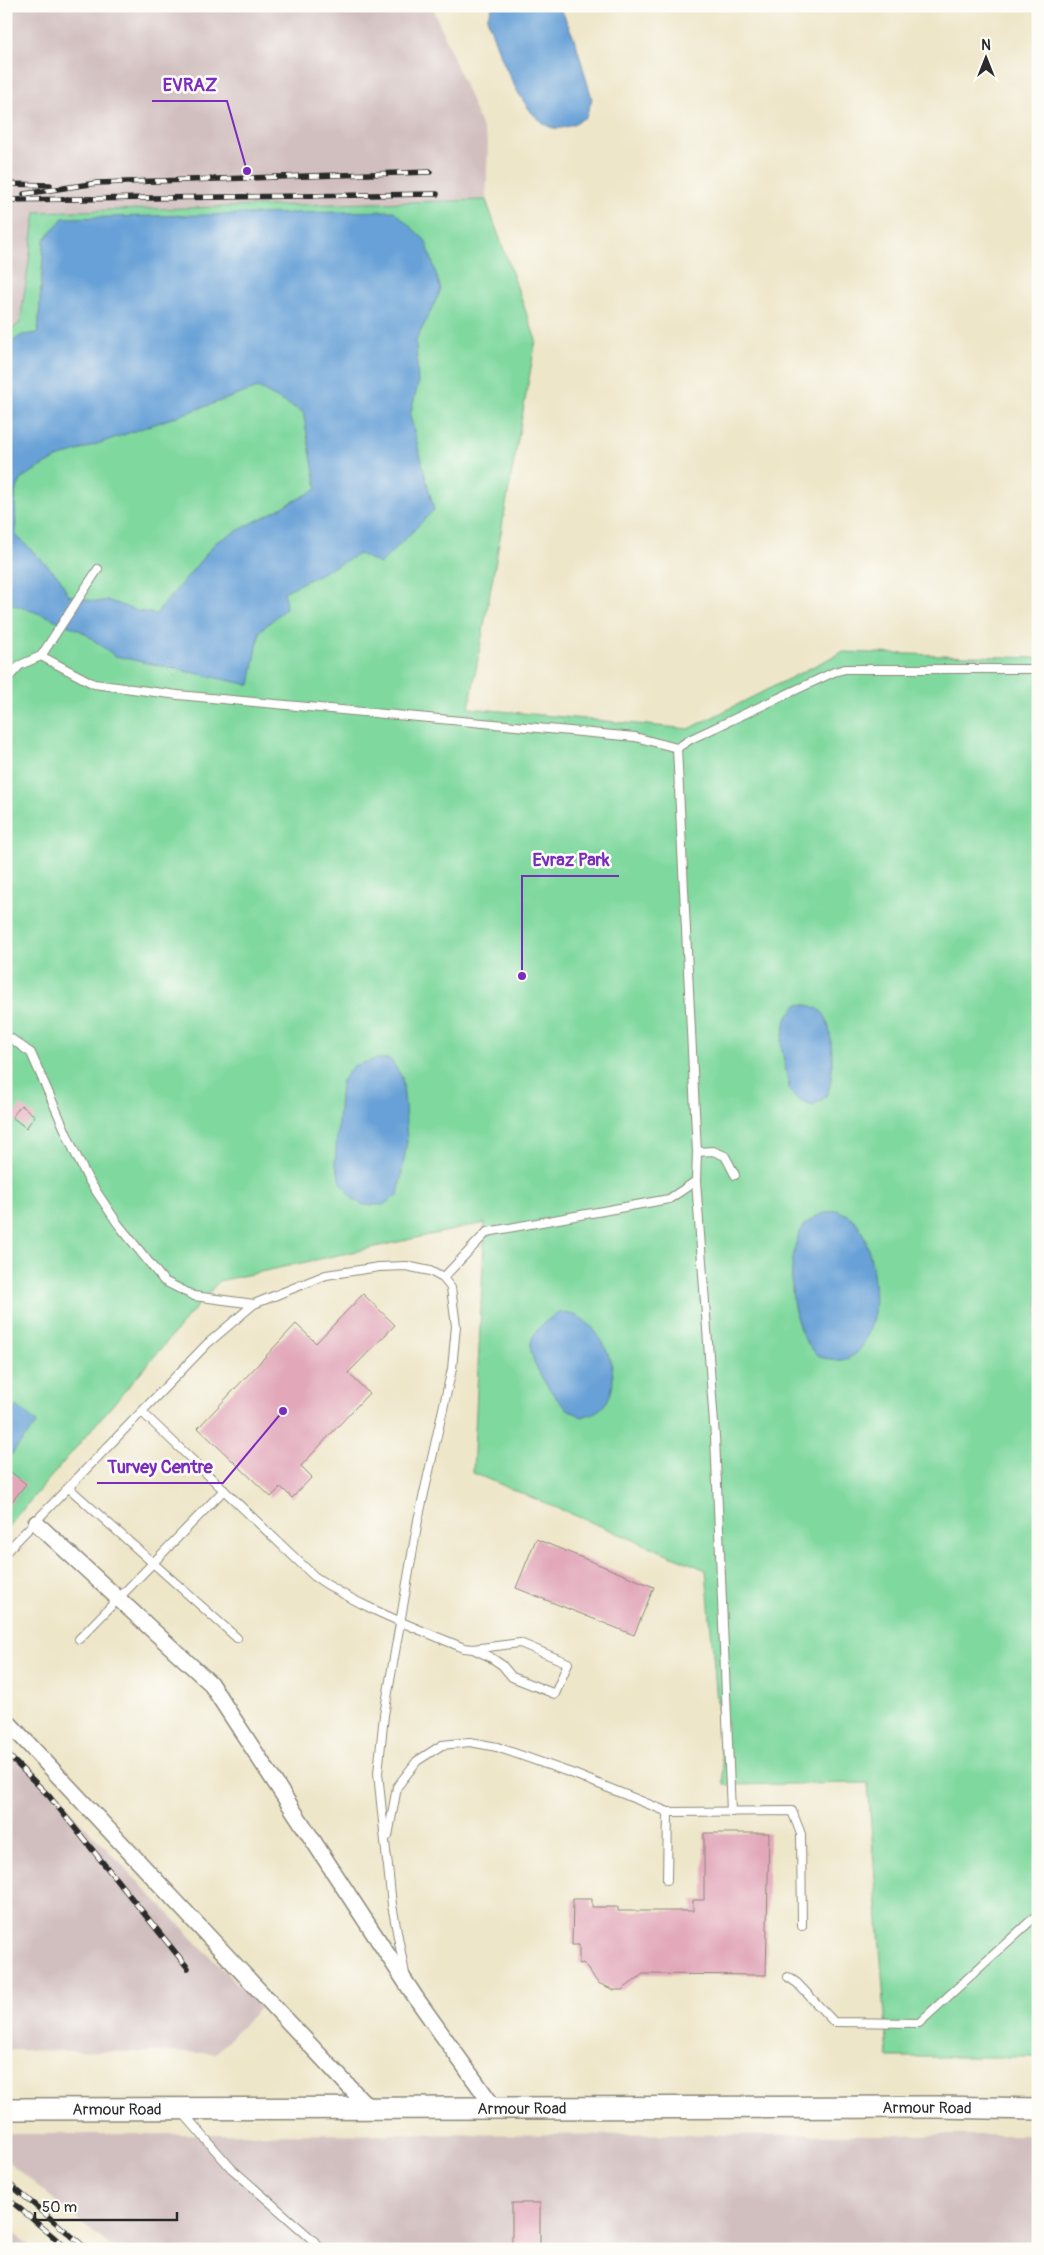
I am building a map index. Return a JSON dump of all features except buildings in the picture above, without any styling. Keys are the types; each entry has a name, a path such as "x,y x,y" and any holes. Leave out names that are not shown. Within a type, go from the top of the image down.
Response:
{"street":[{"path":"36,1523 210,1683 406,1981 495,2109"},
{"path":"6,1720 370,2109"},
{"name":"Armour Road","path":"6,2109 937,2107 1038,2109"}],"lane":[{"path":"6,680 20,665 41,656 96,573"},
{"path":"41,656 85,680 108,687 635,737 677,748 691,739 834,672 845,669 1038,668"},
{"path":"677,748 697,1152 696,1180 715,1437 731,1812"},
{"path":"6,1036 31,1053 88,1179 118,1224 164,1281 194,1296 254,1304"},
{"path":"697,1152 713,1151 725,1156 734,1176"},
{"path":"443,1278 487,1232 669,1199 696,1180"},
{"path":"6,1552 207,1344 254,1304 326,1275 379,1267 406,1266 430,1271 443,1278 451,1288 456,1326 452,1369 418,1520 384,1715 378,1773 392,1905 406,1981"},
{"path":"142,1412 314,1576 332,1589 400,1622 490,1657 502,1665 512,1677 555,1694 568,1663 520,1643 473,1649"},
{"path":"69,1488 237,1638"},
{"path":"78,1639 224,1490"},
{"path":"387,1861 389,1824 398,1787 417,1761 442,1745 470,1742 496,1748 574,1774 668,1812 792,1811 800,1834 802,1926"},
{"path":"667,1880 668,1812"},
{"path":"788,1976 834,2022 919,2023 1038,1914"},
{"path":"181,2110 231,2168 323,2249"}],"shaded area":[{"path":"6,6 432,6 488,142 486,200 36,212 20,323 6,333"},
{"path":"6,1745 260,2008 216,2053 6,2050"},
{"path":"6,2134 1038,2135 1038,2249 114,2249 6,2160"},
{"path":"6,2226 33,2249 6,2249"}],"green space":[{"path":"486,200 536,340 469,708 689,729 842,652 1038,658 1038,2057 888,2057 868,1783 724,1785 706,1570 473,1473 485,1223 219,1281 6,1529 6,333 20,323 36,212"}],"water":[{"path":"493,6 560,6 576,43 592,99 586,117 566,127 553,128 542,122 531,111 512,80 491,30 487,18"},
{"path":"394,211 426,241 441,290 416,341 418,385 410,415 434,510 380,564 359,554 284,592 286,608 260,631 250,685 115,656 83,632 49,617 6,602 6,346 22,335 38,333 44,240 63,218","holes":["258,388 303,412 317,489 216,542 156,614 137,611 107,600 97,602 68,595 60,578 16,535 15,492 23,477 57,458"]},
{"path":"798,1004 820,1010 825,1016 830,1033 831,1080 825,1097 813,1106 800,1101 790,1092 781,1045 786,1019"},
{"path":"377,1059 390,1059 402,1077 407,1142 398,1195 383,1205 362,1205 353,1199 342,1184 335,1163 341,1082 353,1066"},
{"path":"838,1210 854,1220 862,1231 870,1255 875,1296 873,1318 864,1343 854,1355 841,1360 824,1358 810,1347 801,1330 795,1309 792,1286 792,1264 796,1244 802,1229 809,1221 818,1216"},
{"path":"560,1312 577,1316 589,1324 598,1334 610,1360 613,1374 612,1387 608,1399 600,1409 582,1417 565,1407 553,1394 535,1365 532,1355 531,1346 534,1334 551,1317"},
{"path":"17,1406 37,1423 6,1461 6,1420"}],"railway":[{"path":"24,194 97,183 430,172"},
{"path":"6,184 50,185"},
{"path":"6,200 437,194"},
{"path":"6,1753 49,1796 188,1968"},
{"path":"6,2181 87,2249"},
{"path":"6,2197 68,2249"}],"place":[{"name":"EVRAZ","path":"247,171"},
{"name":"Evraz Park","path":"522,976"},
{"name":"Turvey Centre","path":"283,1411"}]}
